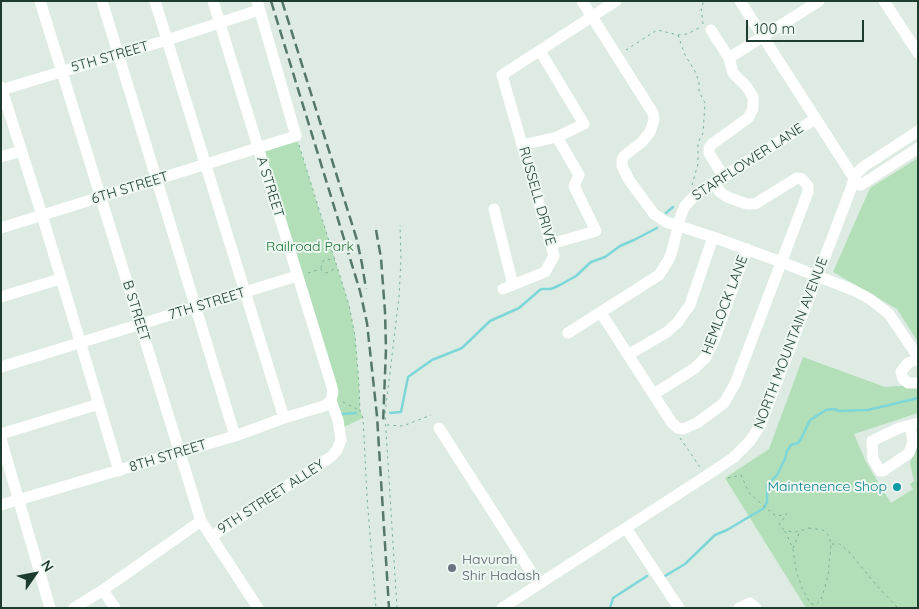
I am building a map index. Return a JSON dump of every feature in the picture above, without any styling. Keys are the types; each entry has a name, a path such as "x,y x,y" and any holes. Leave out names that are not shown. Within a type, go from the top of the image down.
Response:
{"street":[{"name":"B STREET","path":"40,1 178,452 201,521 258,608"},
{"path":"102,1 235,436"},
{"path":"156,1 284,418"},
{"name":"A STREET","path":"213,1 332,387 332,400"},
{"path":"582,1 649,106 654,120 647,137 624,156 622,160 622,166 629,180 654,214 660,220 747,249 853,290 880,305 896,323 918,358 908,363 901,372 903,379 908,383 918,383"},
{"path":"522,145 557,137 584,124 540,51 616,1"},
{"path":"740,1 853,181 861,184 918,148"},
{"path":"884,1 918,54"},
{"path":"729,58 819,2"},
{"name":"5TH STREET","path":"2,89 220,23 258,5"},
{"path":"258,5 296,136"},
{"path":"601,313 672,423 678,428 688,428 697,423 730,395 808,192 805,182 796,178 755,204 747,204 727,197 720,192 719,180 709,148 744,122 751,114 753,103 750,91 734,73 729,58 712,30"},
{"name":"RUSSELL DRIVE","path":"494,209 508,287 545,272 554,256 502,75 540,51"},
{"path":"2,89 119,471"},
{"name":"STARFLOWER LANE","path":"568,333 659,275 669,259 677,225 685,206 696,194 815,119"},
{"name":"NORTH MOUNTAIN AVENUE","path":"502,608 706,476 738,453 750,441 761,424 857,172 862,166 918,131"},
{"name":"6TH STREET","path":"1,228 296,136"},
{"path":"551,244 596,231 574,186 579,175 557,137"},
{"path":"1,157 21,151"},
{"path":"628,355 667,332 678,322 690,305 713,237"},
{"name":"HEMLOCK LANE","path":"654,394 695,368 706,357 715,338 747,249"},
{"name":"7TH STREET","path":"1,367 298,276"},
{"path":"1,297 60,279"},
{"name":"8TH STREET","path":"1,505 235,436 324,406 332,400"},
{"name":"9TH STREET ALLEY","path":"211,537 332,456 341,440 332,400"},
{"path":"1,434 99,404"},
{"path":"440,428 539,584"},
{"path":"1,439 50,606"},
{"path":"74,608 103,590 201,521"},
{"path":"626,528 679,608"},
{"path":"103,590 115,608"},
{"path":"739,608 750,603 756,608"}],"path":[{"path":"618,58 624,51 657,30 678,35 687,34 702,26 704,23 701,7 707,1"},
{"path":"711,1 727,1"},
{"path":"678,35 696,73 699,92 705,103 703,133 698,142 698,164 692,184 696,194"},
{"path":"296,136 349,305 359,384 360,411 363,418 366,489 376,608"},
{"path":"397,608 386,401 399,297 400,225"},
{"path":"321,269 320,265 325,259 336,260"},
{"path":"321,269 326,273 337,266"},
{"path":"298,276 321,269"},
{"path":"332,400 345,402 360,411"},
{"path":"386,425 403,426 431,415"},
{"path":"678,428 678,435 706,476"},
{"path":"728,478 741,475 746,489 762,504 777,516 787,514 779,525 785,531 792,549 799,580 812,605"},
{"path":"785,531 818,528 826,533 831,544 830,562 821,600 812,605"},
{"path":"792,549 801,531"},
{"path":"831,544 840,544 849,552 898,608"}],"green space":[{"name":"Railroad Park","path":"296,136 349,305 355,336 360,411 363,418 344,427 258,148"},
{"path":"918,158 918,342 897,309 833,272 870,188"},
{"path":"803,357 885,387 918,385 918,413 854,434 866,462 891,503 913,489 910,484 914,481 910,463 918,441 918,608 806,608 725,478 769,449"}],"waterway":[{"path":"666,213 673,207"},
{"path":"390,413 401,412 408,377 432,360 462,348 490,321 519,308 541,289 551,289 560,285 576,276 591,262 605,257 620,246 657,228"},
{"path":"665,576 685,564 715,535 764,508 767,502 767,485 777,475 791,445 798,443 801,439 810,420 826,410 868,410 918,398"},
{"path":"342,414 356,413"},
{"path":"610,608 613,598 647,576"}],"railway":[{"path":"271,1 360,291 367,323 377,416 389,608"},
{"path":"282,1 357,240 366,289"},
{"path":"376,230 381,258 385,312 386,349 383,424"}],"place":[{"name":"Maintenence Shop","path":"897,487"},
{"name":"Havurah Shir Hadash","path":"452,568"}]}
